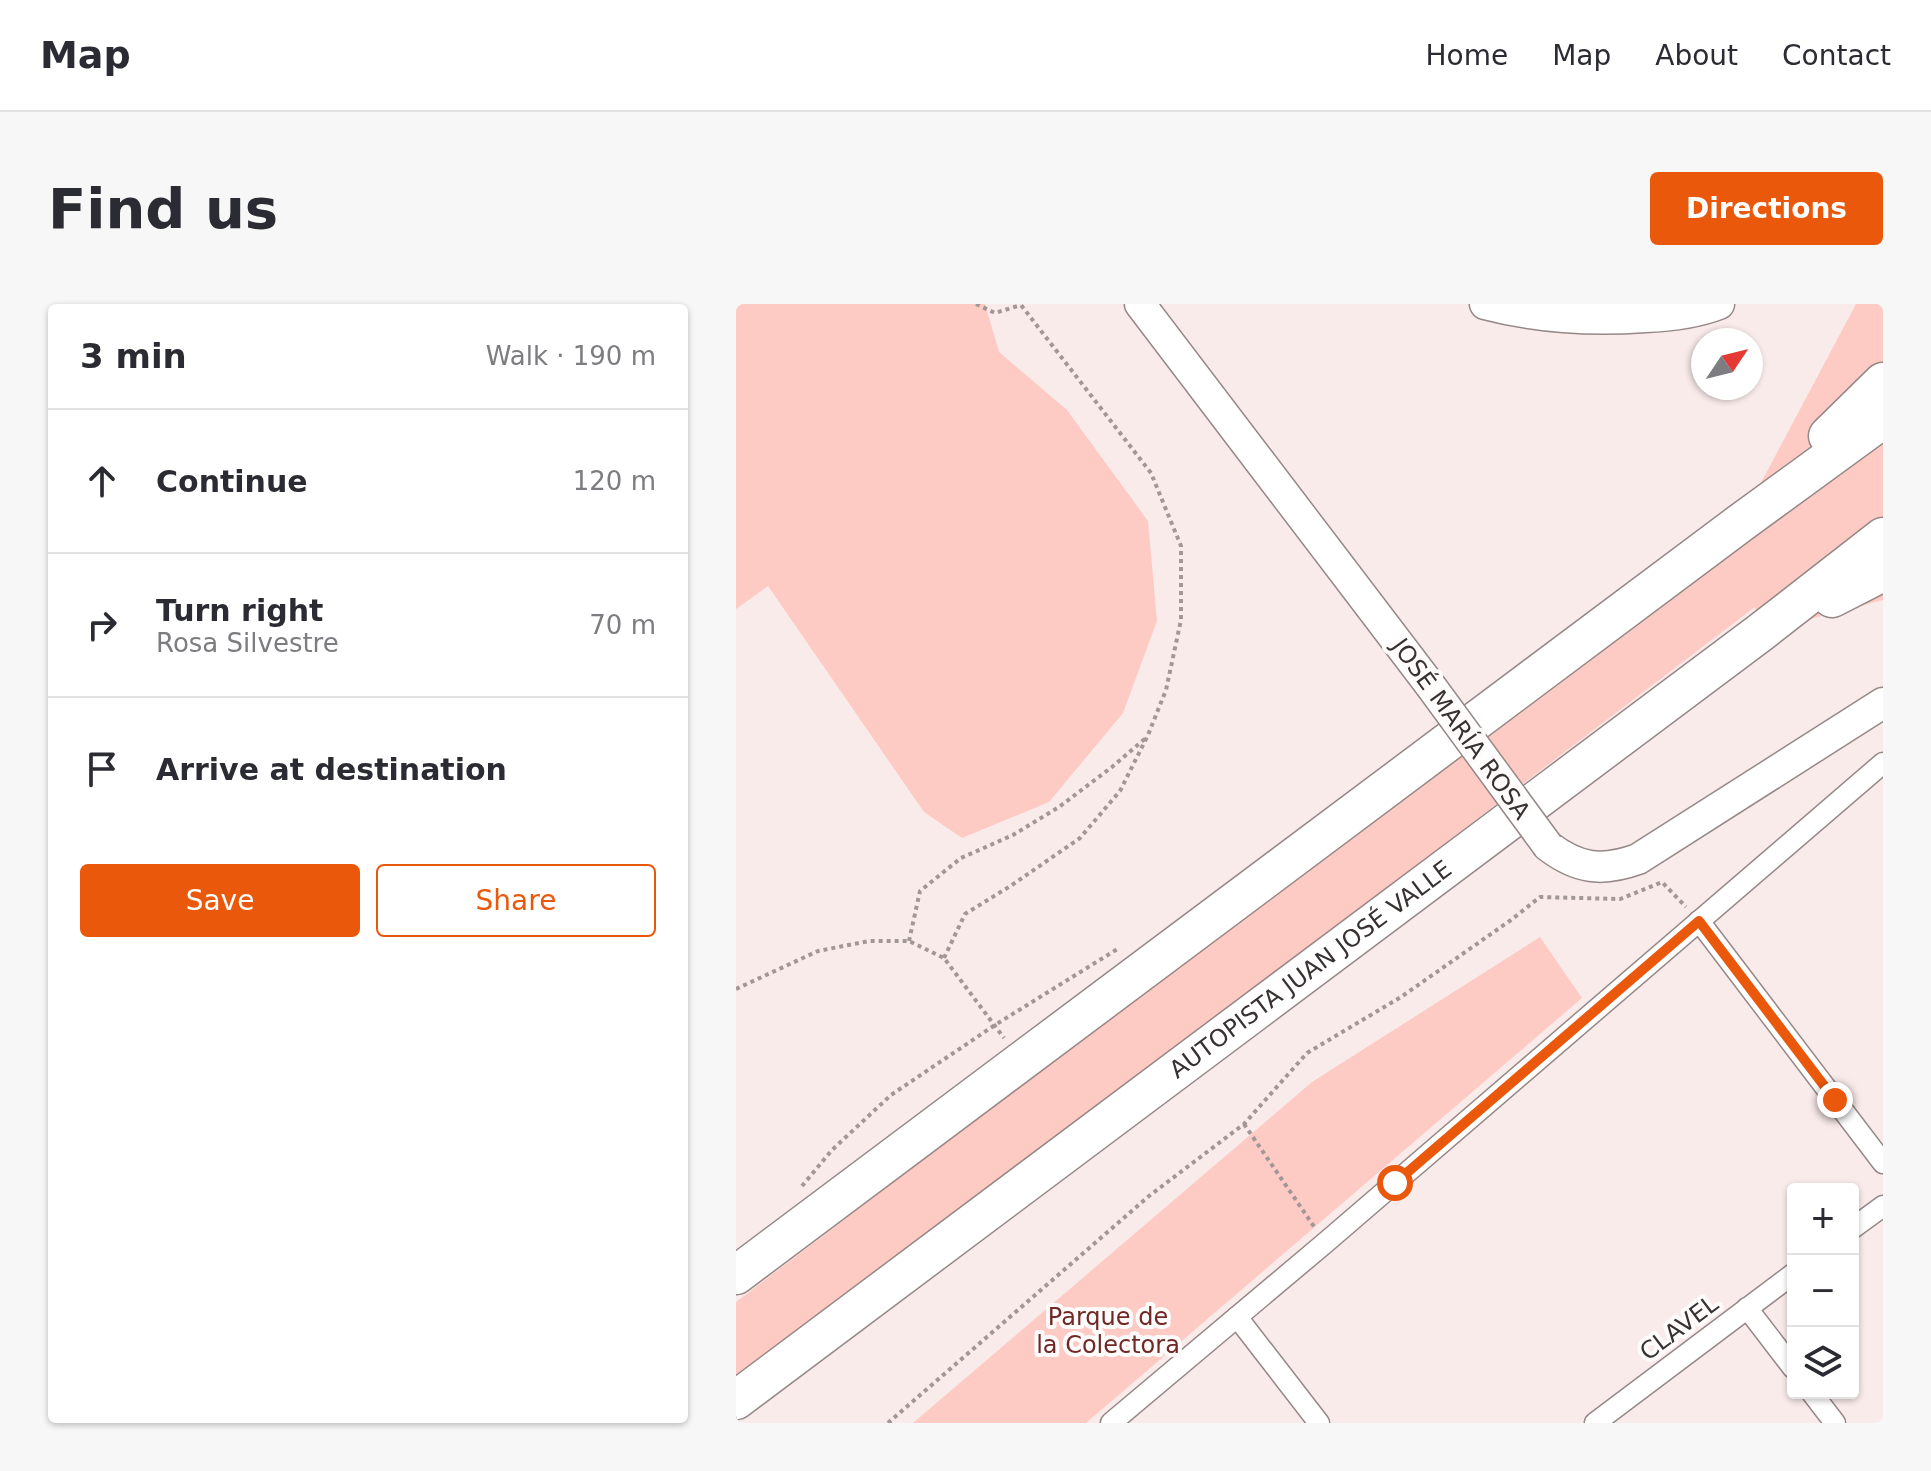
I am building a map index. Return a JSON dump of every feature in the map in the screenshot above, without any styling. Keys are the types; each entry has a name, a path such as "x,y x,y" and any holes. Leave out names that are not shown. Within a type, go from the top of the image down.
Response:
{"highway":[{"path":"1739,524 1883,382"},
{"path":"736,1275 1883,419"},
{"name":"AUTOPISTA JUAN JOSÉ VALLE","path":"736,1400 1761,632 1883,537"},
{"path":"1761,632 1883,572"}],"main road":[{"name":"JOSÉ MARÍA ROSA","path":"1140,304 1430,685 1548,846 1563,857 1578,864 1604,867 1638,859 1883,703"},
{"path":"1485,304 1513,312 1562,318 1619,319 1672,315 1719,304"}],"street":[{"path":"1111,1423 1883,763"},
{"path":"1699,921 1883,1163"},
{"path":"1859,1224 1883,1206"},
{"name":"CLAVEL","path":"1596,1423 1787,1278"},
{"path":"1747,1308 1787,1360"},
{"path":"1237,1317 1319,1423"},
{"path":"1817,1399 1835,1423"}],"path":[{"path":"944,958 965,914 1080,838 1120,791 1166,690 1181,620 1181,546 1151,473 1021,304 995,313 976,304"},
{"path":"909,941 920,891 961,858 1013,835 1059,807 1148,735"},
{"path":"888,1423 1149,1196 1244,1124 1307,1053 1401,997 1540,897 1620,899 1662,882 1699,921"},
{"path":"736,989 818,951 869,941 909,941 944,958 1022,1061"},
{"path":"1244,1124 1325,1243"}],"green space":[{"path":"736,304 985,304 999,352 1067,410 1148,521 1157,621 1123,713 1049,802 962,838 924,812 768,586 736,609"},
{"path":"1856,304 1883,304 1883,600 1761,632 1755,607 736,1379 736,1302 1742,538 1739,524"},
{"name":"Parque de la Colectora","path":"1540,937 1582,998 1086,1423 913,1423 1312,1082"}],"route":[{"path":"1395,1183 1699,921 1835,1100"}]}
